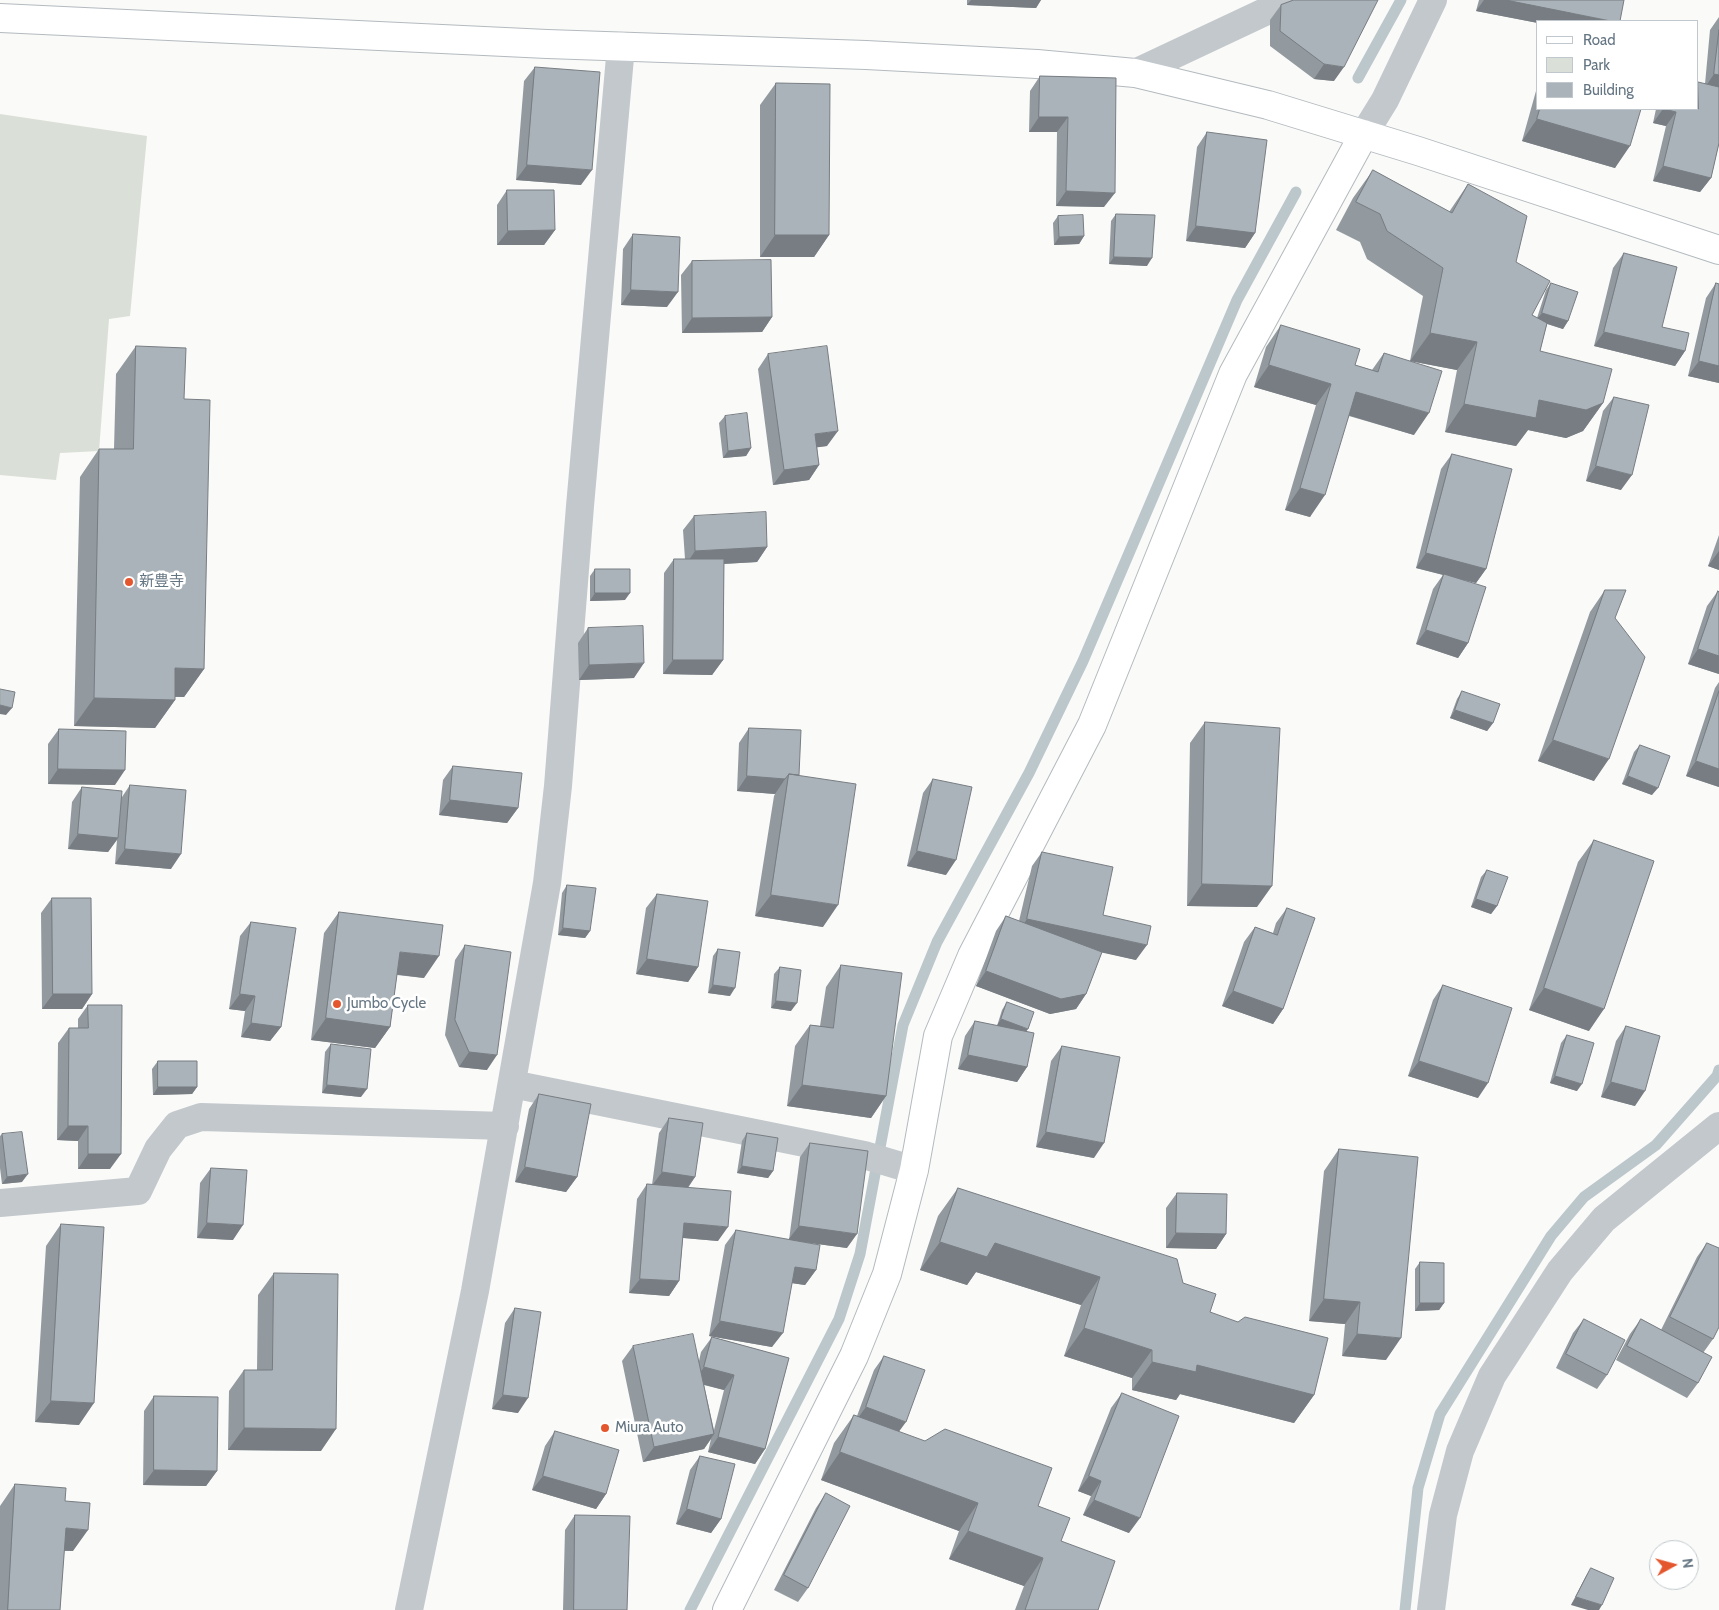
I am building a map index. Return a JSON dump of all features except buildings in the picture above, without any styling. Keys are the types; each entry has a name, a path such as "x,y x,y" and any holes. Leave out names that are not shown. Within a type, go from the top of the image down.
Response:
{"street":[{"path":"1135,72 1290,0"},
{"path":"727,1610 854,1356 887,1274 904,1166 938,1036 972,956 1092,725 1191,474 1233,374 1364,134 1385,100 1433,0"},
{"path":"0,18 547,44 866,55 1037,64 1135,72 1268,104 1719,250"},
{"path":"409,1610 475,1291 547,883 558,786 580,506 621,46"},
{"path":"512,1084 864,1155 904,1166"},
{"path":"0,1203 138,1191 158,1149 177,1125 201,1117 505,1126"},
{"path":"1431,1610 1442,1515 1460,1451 1492,1376 1560,1271 1604,1219 1719,1126"}],"green space":[{"path":"0,114 147,136 130,316 109,319 99,451 60,453 56,480 0,475"}],"waterway":[{"path":"1358,78 1401,0"},
{"path":"690,1610 839,1319 860,1254 903,1025 937,942 1029,773 1083,661 1237,300 1296,192"},
{"path":"1405,1610 1418,1488 1440,1414 1551,1236 1584,1197 1656,1145 1717,1076 1719,1070"}],"place":[{"name":"新豊寺","path":"129,582"},
{"name":"Jumbo Cycle","path":"337,1004"},
{"name":"Miura Auto","path":"605,1428"}]}
